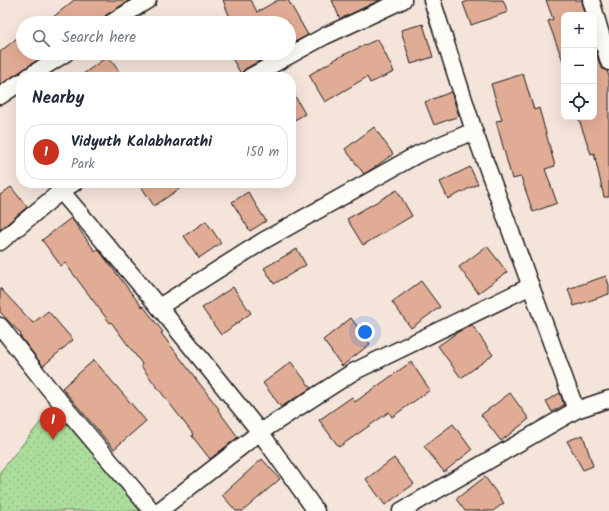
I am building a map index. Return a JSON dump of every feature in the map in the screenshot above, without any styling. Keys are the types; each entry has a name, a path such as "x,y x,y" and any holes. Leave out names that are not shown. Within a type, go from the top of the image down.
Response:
{"street":[{"path":"122,16 148,0"},
{"path":"296,52 325,36 403,0"},
{"path":"432,0 474,131 576,410"},
{"path":"591,0 609,62"},
{"path":"36,72 55,60"},
{"path":"259,72 281,60"},
{"path":"0,96 16,85"},
{"path":"159,307 263,241 411,158 474,131"},
{"path":"0,242 67,188"},
{"path":"69,188 159,307 260,432 316,511"},
{"path":"159,511 260,432 353,372 531,286"},
{"path":"0,326 47,386 152,511"},
{"path":"402,511 576,410 609,399"}],"green space":[{"path":"53,407 141,511 0,511 0,472"}],"building":[{"path":"74,0 130,0 105,16 55,16"},
{"path":"223,0 251,0 257,12 278,0 288,0 308,35 296,41 296,16 229,16"},
{"path":"332,0 380,0 340,19"},
{"path":"471,0 503,0 508,12 471,25 463,3"},
{"path":"546,0 582,0 584,12 561,12 561,56 548,21 553,19"},
{"path":"423,24 433,57 411,64 401,30"},
{"path":"16,39 16,60 38,60 20,72 16,72 16,74 0,85 0,52"},
{"path":"378,39 394,72 370,83 367,77 325,102 309,75 339,57"},
{"path":"597,54 600,65 607,71 609,76 609,197 604,197 594,153 591,154 579,120 597,120"},
{"path":"102,60 111,60 119,72 86,72"},
{"path":"233,60 261,60 245,69 243,72 240,72"},
{"path":"523,74 534,110 539,108 555,166 545,169 557,203 533,212 521,177 512,179 496,121 502,120 491,84"},
{"path":"451,92 459,116 434,125 425,102"},
{"path":"296,98 305,114 296,119"},
{"path":"374,127 393,154 364,174 345,149"},
{"path":"470,167 478,184 448,199 440,182"},
{"path":"11,187 27,207 0,230 0,195"},
{"path":"142,188 181,188 154,206"},
{"path":"397,190 412,216 363,245 347,219"},
{"path":"248,192 266,221 250,231 232,202"},
{"path":"71,218 95,251 98,249 163,332 161,333 219,409 218,410 238,437 210,459 192,436 193,434 141,366 142,364 111,322 110,323 65,263 61,266 42,240"},
{"path":"206,221 221,243 199,258 184,236"},
{"path":"487,246 507,272 478,293 459,267"},
{"path":"297,249 306,265 274,284 264,268"},
{"path":"606,276 609,285 609,294 574,306 568,289"},
{"path":"421,281 440,307 411,328 392,302"},
{"path":"233,287 251,313 221,335 202,308"},
{"path":"0,288 33,323 48,311 73,340 43,366 20,336 21,334 0,312"},
{"path":"351,318 370,344 342,366 323,340"},
{"path":"472,325 493,355 461,378 438,346 458,332"},
{"path":"94,360 146,421 114,449 62,388"},
{"path":"291,362 311,388 281,407 263,383"},
{"path":"411,362 430,390 392,417 389,412 339,447 319,420 352,397 355,402"},
{"path":"510,393 529,419 501,441 481,415"},
{"path":"560,393 564,405 552,412 546,401"},
{"path":"453,424 472,450 444,472 424,446"},
{"path":"583,435 593,466 583,470 567,441"},
{"path":"394,458 414,484 385,505 366,479"},
{"path":"262,459 280,479 243,511 236,511 222,495"},
{"path":"485,477 504,503 493,511 465,511 456,499"}],"place":[{"name":"Vidyuth Kalabharathi","path":"53,440"}]}
